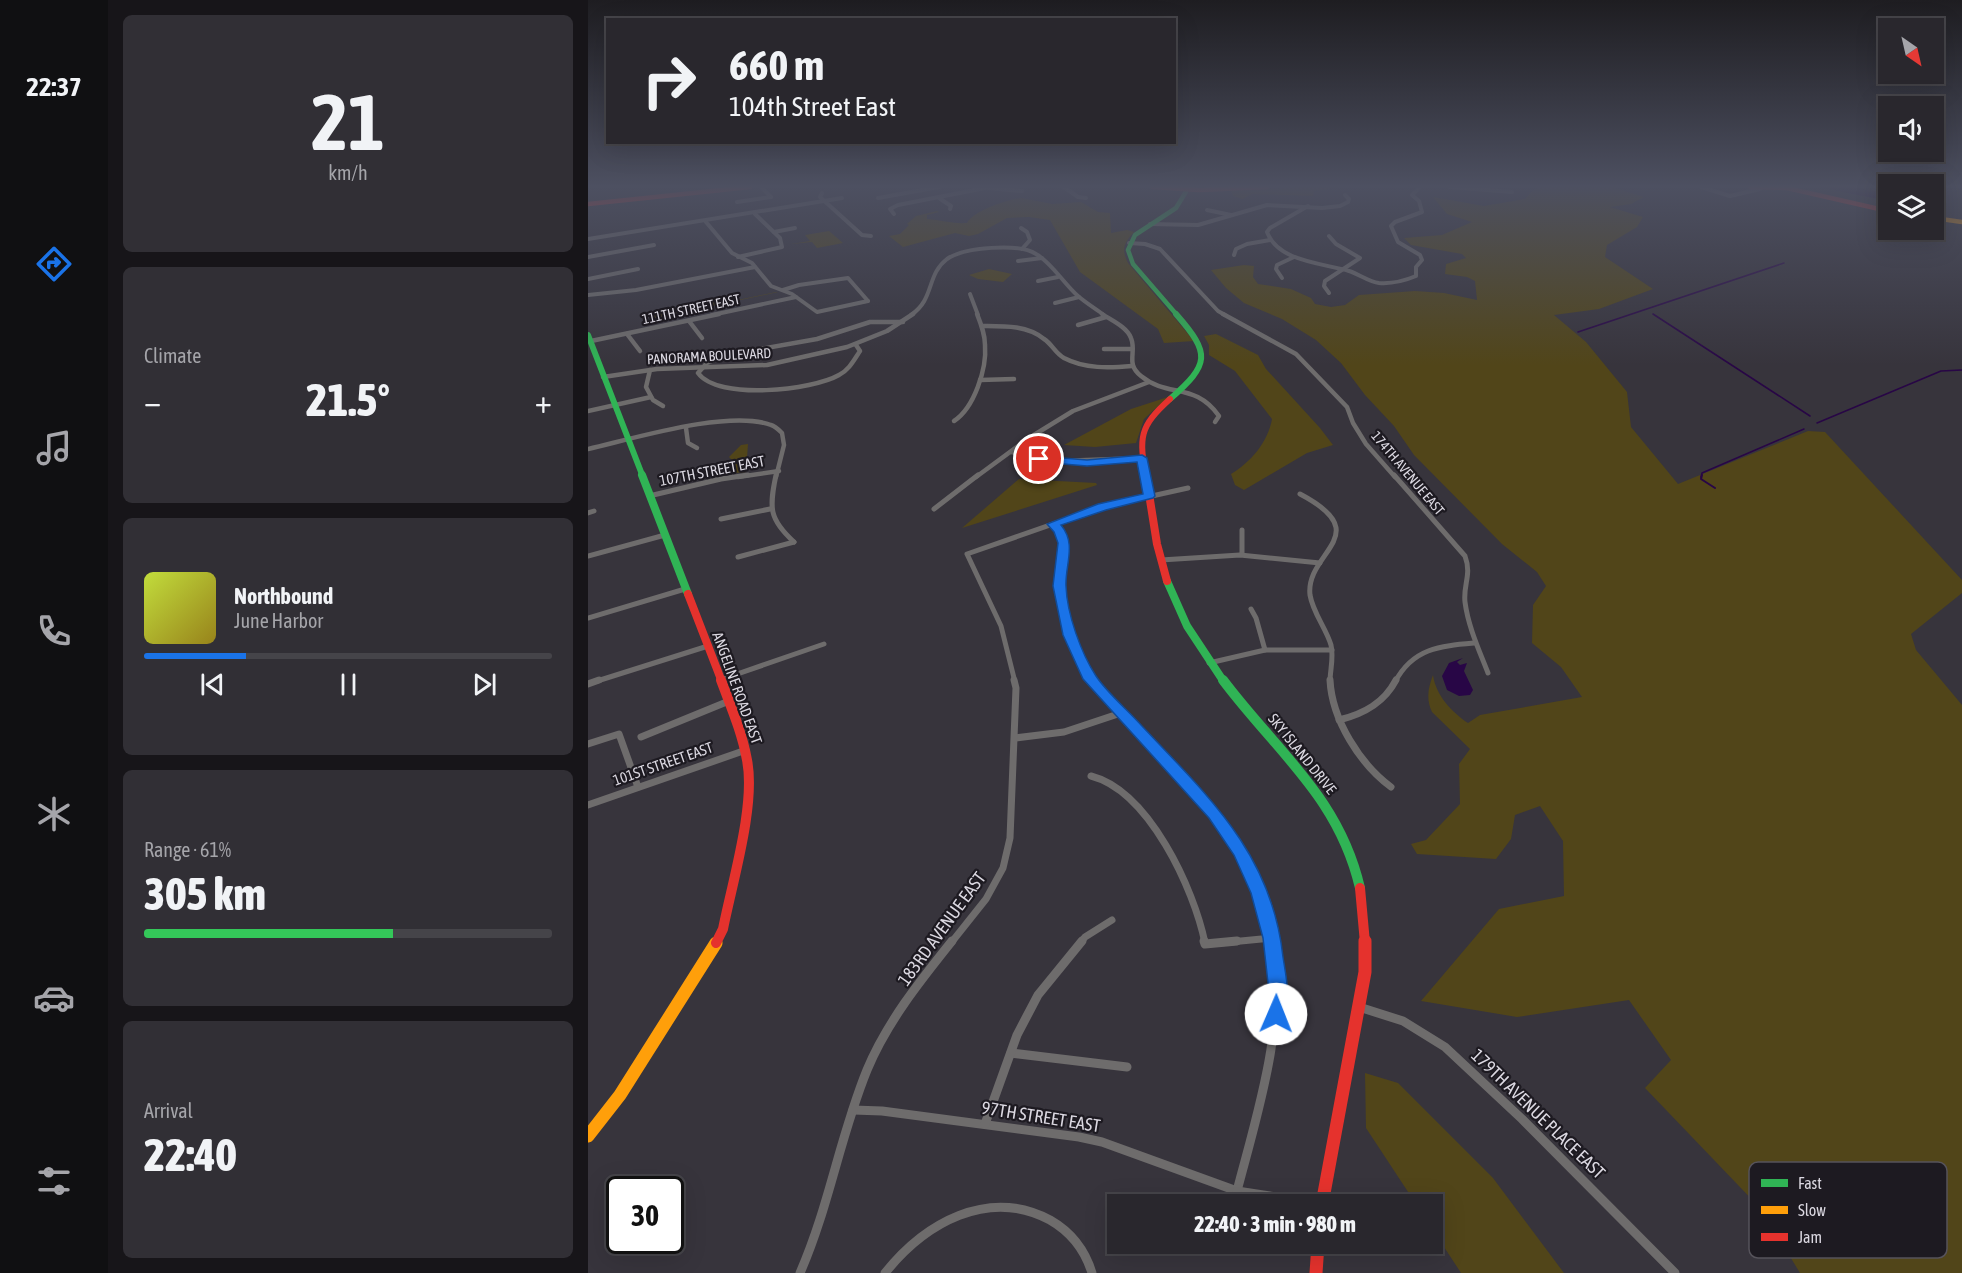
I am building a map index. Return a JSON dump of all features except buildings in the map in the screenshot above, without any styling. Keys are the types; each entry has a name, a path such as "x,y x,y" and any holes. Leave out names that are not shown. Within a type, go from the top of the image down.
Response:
{"street":[{"path":"588,257 646,246"},
{"path":"726,246 732,253 755,267 771,286 796,297 817,312 868,301 849,278 799,285 783,290"},
{"path":"738,257 782,246"},
{"path":"1024,246 1022,249 1035,252 1042,258 1079,297 1131,335 1132,366 1149,382 1204,399 1219,416 1215,423"},
{"name":"SKY ISLAND DRIVE","path":"1129,246 1130,260 1197,338 1202,350 1202,363 1199,370 1181,392 1149,419 1141,439 1142,458 1161,560 1176,605 1209,663 1318,791 1340,827 1362,892 1367,933 1365,972 1324,1194"},
{"name":"174TH AVENUE EAST","path":"1152,246 1160,249 1218,311 1296,354 1347,407 1353,423 1366,444 1465,556 1471,573 1464,599 1476,643 1488,673"},
{"path":"1234,255 1242,246"},
{"path":"1279,246 1294,257 1344,269 1382,283 1402,282 1416,276 1416,267 1422,257 1405,246"},
{"path":"1329,293 1324,286 1325,281 1357,262 1360,256 1340,246"},
{"name":"PANORAMA BOULEVARD","path":"603,377 650,370 751,366 781,362 856,345 904,322 926,303 931,291 932,278 947,260 977,249 1022,249"},
{"path":"1282,278 1276,269 1277,265 1294,257"},
{"path":"1018,261 1042,258"},
{"path":"588,295 633,291 755,267"},
{"path":"588,279 638,269"},
{"path":"1038,281 1058,277"},
{"path":"954,421 964,414 980,380 987,355 982,326 970,294"},
{"name":"111TH STREET EAST","path":"589,338 627,334 796,297"},
{"path":"1055,303 1079,297"},
{"path":"1078,325 1106,317"},
{"path":"689,321 702,338"},
{"path":"856,345 860,351 850,368 842,375 762,392 743,392 722,387 701,378 698,373 701,368 721,357 817,339 861,324 883,321 904,322"},
{"path":"982,326 1012,327 1035,333 1046,340 1059,355 1078,364 1107,368 1132,366"},
{"path":"627,334 640,351"},
{"name":"ANGELINE ROAD EAST","path":"588,1136 620,1095 721,935 734,884 750,799 747,749 589,338"},
{"path":"1104,349 1132,349"},
{"path":"650,370 645,384 651,397 663,406"},
{"path":"980,380 1014,379"},
{"path":"934,509 1062,417 1091,403 1149,382"},
{"path":"588,411 651,397"},
{"path":"588,449 686,428 740,421 771,424 780,429 784,437 779,471 770,496 770,509 781,532 794,542 738,557"},
{"path":"686,428 688,443 697,448"},
{"path":"1011,452 1044,460 1068,462 1142,458"},
{"name":"107TH STREET EAST","path":"649,496 721,479 779,471"},
{"path":"1188,488 1113,504 1053,524 1064,543 1059,586 1070,635 1090,679 1215,814 1241,852 1260,893 1272,938 1277,983 1273,1044 1237,1191"},
{"path":"1300,494 1324,509 1335,526 1334,543 1313,577 1311,597 1332,650 1330,683 1339,720 1375,775 1391,787"},
{"path":"721,519 770,509"},
{"name":"183RD AVENUE EAST","path":"800,1273 824,1214 853,1110 867,1070 892,1023 986,899 1003,868 1010,838 1015,738 1015,677 1001,626 968,554 1053,524"},
{"path":"1242,530 1242,553"},
{"path":"588,556 665,535"},
{"path":"1161,560 1242,553 1283,556 1320,563"},
{"path":"588,618 685,589"},
{"path":"1251,609 1256,618 1265,650"},
{"path":"1339,720 1361,713 1382,699 1394,684 1402,667 1411,659 1433,649 1476,643"},
{"path":"720,680 824,644"},
{"path":"588,684 708,646"},
{"path":"1209,663 1265,650 1332,650"},
{"path":"641,736 729,701"},
{"path":"1015,738 1064,732 1097,723 1121,713"},
{"path":"588,744 619,734 638,787"},
{"name":"101ST STREET EAST","path":"588,805 747,749"},
{"path":"1091,776 1113,783 1165,842 1188,882 1201,920 1205,944 1272,938"},
{"path":"986,1124 1011,1053 1026,1016 1038,995 1085,937 1112,920"},
{"name":"179TH AVENUE PLACE EAST","path":"1359,1007 1403,1021 1445,1047 1522,1119 1674,1273"},
{"path":"1011,1053 1127,1067"},
{"name":"97TH STREET EAST","path":"853,1110 882,1111 1079,1137 1101,1142 1237,1191 1257,1194"},
{"path":"885,1273 906,1247 934,1226 966,1212 1004,1206 1038,1214 1061,1227 1084,1253 1092,1273"},
{"path":"1316,1273 1317,1254"}],"shaded area":[{"path":"1065,246 1125,246 1128,263 1194,341 1164,343 1158,329 1080,272"},
{"path":"1419,246 1607,246 1605,257 1653,289 1599,309 1554,315 1586,342 1627,392 1631,427 1678,484 1808,431 1825,432 1962,580 1962,593 1911,634 1916,650 1962,705 1962,1273 1800,1273 1791,1258 1947,1258 1947,1162 1749,1162 1749,1196 1645,1088 1671,1060 1629,1000 1517,1017 1421,1001 1499,909 1564,896 1563,841 1540,806 1515,815 1511,839 1496,859 1417,854 1411,844 1426,840 1460,804 1459,764 1470,749 1432,712 1428,694 1433,675 1437,690 1446,703 1468,723 1480,715 1582,697 1561,667 1532,643 1533,605 1546,586 1537,572 1502,544 1414,455 1394,426 1365,395 1341,363 1316,340 1282,319 1244,303 1226,288 1211,270 1244,265 1254,266 1253,277 1258,284 1291,289 1311,298 1315,304 1331,307 1345,305 1359,295 1415,291 1444,293 1477,300 1475,281 1467,277 1445,274 1446,264 1466,258 1462,254"},
{"path":"989,269 1012,274 1003,282 978,279 969,275"},
{"path":"778,292 655,318 652,314 735,296 738,300"},
{"path":"1216,334 1258,355 1266,369 1333,445 1307,453 1244,490 1235,485 1231,474 1258,451 1267,436 1272,419 1235,371 1209,355 1209,345 1204,336"},
{"path":"1168,397 1144,419 1136,443 1095,447 1064,445 1131,409"},
{"path":"748,444 746,472 734,473 734,462 729,457 741,445"},
{"path":"1019,479 1096,483 1097,485 962,528"},
{"path":"1463,658 1457,662 1460,665 1467,663 1464,671 1473,690 1470,695 1459,696 1447,690 1442,676 1449,663"},
{"path":"1365,1073 1398,1083 1493,1178 1564,1273 1461,1273 1443,1245 1443,1194 1409,1194 1366,1128"}],"waterway":[{"path":"1578,332 1784,263"},
{"path":"1653,314 1810,416"},
{"path":"1817,423 1941,371 1962,370"},
{"path":"1701,477 1702,473 1804,429"},
{"path":"1702,475 1701,479 1715,488"}],"traffic: fast":[{"path":"1130,246 1128,250 1133,264 1197,338 1202,354 1200,367 1194,378 1170,399"},
{"path":"588,335 688,594"},
{"path":"1167,581 1187,626 1213,668 1329,810 1348,846 1360,888"}],"traffic: slow":[{"path":"588,1136 620,1095 716,943"}],"traffic: jam":[{"path":"1167,581 1157,544 1141,447 1145,427 1152,415 1170,399"},
{"path":"688,594 741,732 748,762 749,799 723,929 716,943"},
{"path":"1324,1194 1365,972 1365,935 1360,888"},
{"path":"1316,1273 1317,1254"}],"route":[{"path":"1039,459 1087,463 1142,458 1149,496 1102,507 1053,524 1057,527 1064,543 1065,550 1059,586 1070,635 1090,679 1215,814 1241,852 1251,871 1267,914 1275,954 1276,1014"}]}
